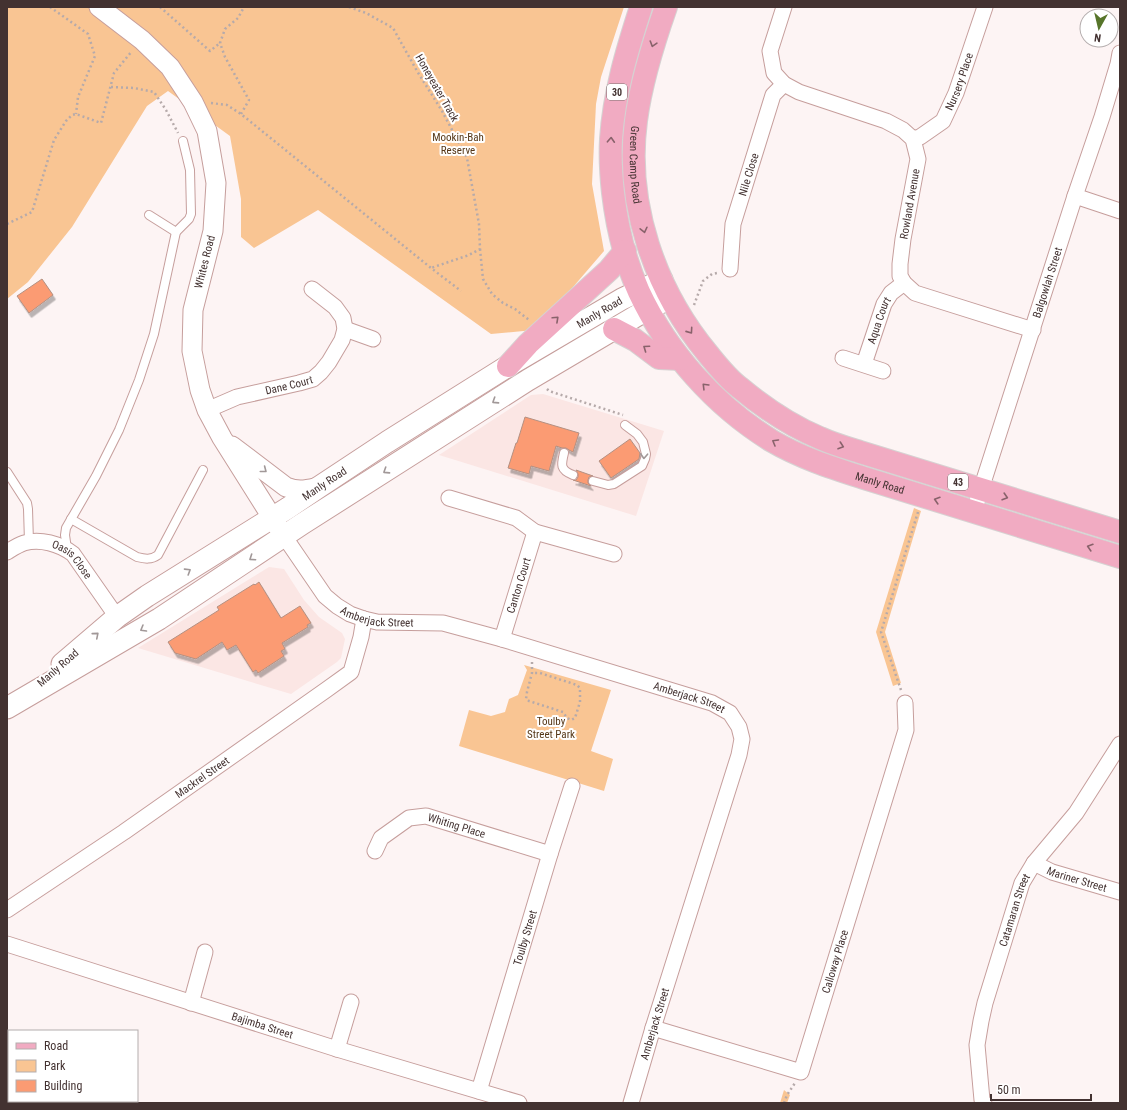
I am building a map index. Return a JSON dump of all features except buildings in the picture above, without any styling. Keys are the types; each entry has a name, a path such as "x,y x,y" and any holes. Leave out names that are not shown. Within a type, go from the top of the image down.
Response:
{"main road":[{"name":"30","path":"624,251 614,204 610,160 611,140 621,75 641,7"},
{"name":"Green Camp Road","path":"666,7 645,71 636,121 634,145 636,188 640,213 647,243 666,289"},
{"name":"Manly Road","path":"624,251 643,300 659,329 680,358 696,377 733,412 767,437 800,442 819,438 853,450 1120,532"},
{"path":"508,366 528,344 609,270 624,251"},
{"name":"Manly Road","path":"16,703 159,619 284,536 528,380 614,329 643,300 666,289 685,324 714,361 737,386 780,417 800,442 831,467 1120,557"},
{"name":"Manly Road","path":"16,703 117,617 147,596 272,518 508,366 622,299 643,300"},
{"path":"614,329 630,337 660,358 680,358"}],"street":[{"name":"Whites Road","path":"99,7 142,40 170,67 193,102 207,131 216,183 213,231 193,310 192,351 200,390 207,410 222,438 284,536"},
{"path":"784,7 770,51 774,73 784,84 799,92 886,121 903,130 913,139"},
{"name":"Nursery Place","path":"913,139 920,137 943,121 956,93 985,7"},
{"name":"Balgowlah Street","path":"974,512 1075,196 1102,117 1120,53"},
{"name":"Nile Close","path":"730,270 732,224 773,95 784,84"},
{"name":"Rowland Avenue","path":"904,283 900,276 900,264 918,159 913,139"},
{"path":"1075,196 1120,211"},
{"path":"904,283 915,293 1033,330"},
{"name":"Aqua Court","path":"864,364 884,304 891,293 904,283"},
{"path":"312,289 334,307 343,318 345,329 373,339"},
{"name":"Dane Court","path":"207,410 237,397 313,379 329,362 342,340 345,329"},
{"path":"843,358 884,371"},
{"path":"222,438 286,486 294,490 319,487"},
{"path":"449,498 516,518 535,532 614,554"},
{"name":"Canton Court","path":"502,639 535,532"},
{"name":"Amberjack Street","path":"284,536 325,596 350,614 377,622 443,622 502,639 712,703 730,713 739,727 742,739 739,755 653,1028 631,1103"},
{"name":"Oasis Close","path":"7,552 22,543 29,542 45,542 59,545 67,549 73,554 117,617"},
{"name":"Mackrel Street","path":"7,910 124,832 351,672 361,637 364,619"},
{"name":"Calloway Place","path":"802,1072 906,730 905,703"},
{"name":"Catamaran Street","path":"984,1103 982,1100 979,1076 977,1045 981,1021 985,1003 1022,883 1034,863 1076,813 1120,744"},
{"name":"Toulby Street","path":"479,1091 550,854 572,786"},
{"name":"Whiting Place","path":"375,851 381,838 409,818 426,816 550,854"},
{"name":"Mariner Street","path":"1034,863 1052,872 1120,892"},
{"name":"Bajimba Street","path":"7,944 337,1049 519,1103"},
{"path":"191,1003 205,952"},
{"path":"337,1049 351,1002"},
{"path":"653,1028 802,1072"}],"lane":[{"path":"67,549 65,535 66,528 96,476 119,430 139,380 154,334 176,232 189,219 191,214 190,170 183,141"},
{"path":"149,215 176,232"},
{"path":"593,481 608,485 614,484 642,466 646,454 643,442 637,434 625,425"},
{"path":"564,453 562,463 563,469 573,475"},
{"path":"72,519 137,557 146,559 155,557 158,555 203,470"},
{"path":"7,472 27,503 29,542"}],"path":[{"path":"50,7 88,34 95,56 78,97 76,114"},
{"path":"160,7 210,51 220,43 225,29 238,18 244,7"},
{"name":"Honeyeater Track","path":"349,7 366,13 393,28 442,111 467,158 479,224 483,279 492,294 503,304 515,309 532,322"},
{"path":"7,224 32,212 54,140 66,121 72,115 76,114 101,123 114,73 142,40"},
{"path":"220,43 225,57 249,100 241,114"},
{"path":"111,87 134,88 154,92 183,141"},
{"path":"227,105 241,114 431,268 462,291"},
{"path":"431,268 469,255 480,249"},
{"path":"691,312 703,281 712,274 730,270"},
{"path":"543,385 549,391 625,415"},
{"path":"905,703 881,632 920,508"},
{"path":"532,662 532,673 526,699 563,712 567,718 571,720 575,718 580,702 580,688 578,685 540,673 532,673"},
{"path":"784,1103 787,1095 802,1072"}],"shaded area":[{"path":"543,394 664,431 636,516 439,455 531,395"},
{"path":"269,567 284,569 304,600 319,617 342,633 345,639 341,658 291,694 138,648"}],"green space":[{"name":"Mookin-Bah Reserve","path":"7,7 624,7 601,77 596,104 592,184 604,251 549,315 534,330 491,334 318,210 254,248 241,237 241,199 230,136 168,91 147,106 72,227 28,282 7,299"},
{"path":"914,508 921,511 885,632 901,683 893,686 876,632"},
{"name":"Toulby Street Park","path":"524,665 611,690 591,751 613,759 604,791 459,746 469,710 491,716 505,712 509,699 518,695 527,670"},
{"path":"784,1090 790,1095 787,1103 780,1103"}]}
